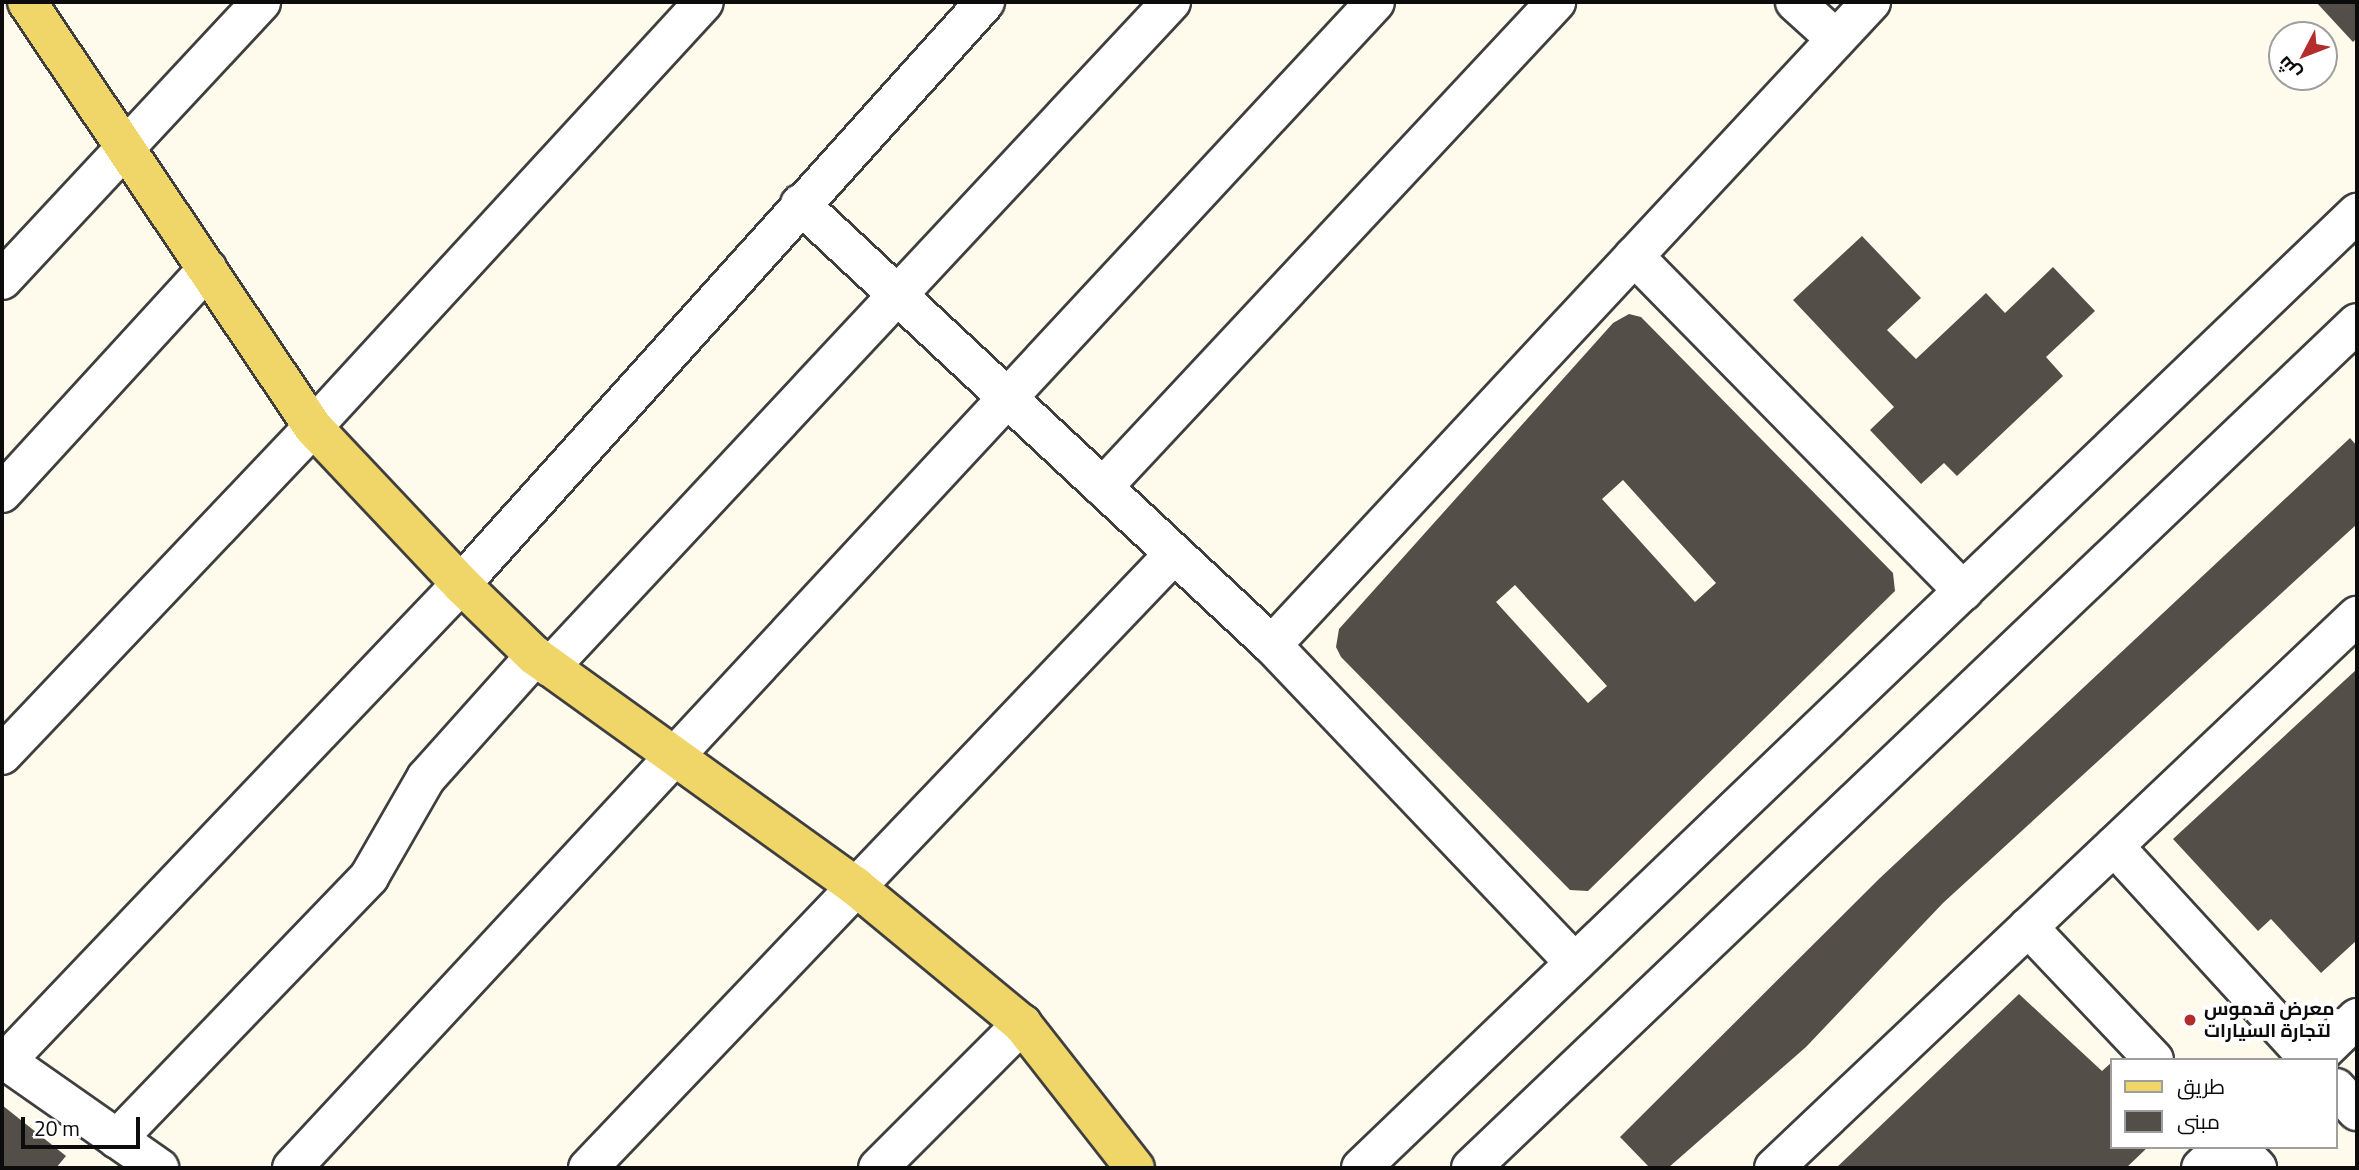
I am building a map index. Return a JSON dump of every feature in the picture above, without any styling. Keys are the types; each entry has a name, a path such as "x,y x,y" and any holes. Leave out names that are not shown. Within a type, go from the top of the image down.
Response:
{"main road":[{"path":"27,2 313,427 461,584 543,662 855,886 1022,1024 1135,1168"}],"street":[{"path":"2,280 127,149 261,2"},
{"path":"2,755 313,427 704,2"},
{"path":"985,2 800,204 461,584 4,1060 140,1159 369,877 426,778 543,662 898,295 1171,2"},
{"path":"292,1168 1375,2"},
{"path":"1104,487 1556,2"},
{"path":"1795,2 1836,39"},
{"path":"1272,645 1871,2"},
{"path":"800,204 1272,645 1575,963"},
{"path":"1362,1168 2357,213"},
{"path":"1634,256 1963,591"},
{"path":"2,494 207,269"},
{"path":"1471,1168 2357,323"},
{"path":"588,1168 1174,554"},
{"path":"1774,1168 2357,616"},
{"path":"2114,846 2310,1058"},
{"path":"2028,927 2152,1058"},
{"path":"2314,1058 2357,1018"},
{"path":"878,1168 1022,1024"},
{"path":"2338,1090 2357,1111"},
{"path":"2201,1168 2221,1149"},
{"path":"2240,1149 2258,1168"}],"building":[{"path":"2316,2 2357,2 2357,38 2353,42 2338,26 2338,21 2334,21"},
{"path":"1862,236 1921,298 1887,330 1916,359 1986,293 2005,313 2053,267 2095,311 2046,357 2063,376 1957,476 1944,463 1921,484 1870,430 1894,407 1793,300"},
{"path":"1629,314 1641,317 1893,573 1895,591 1588,891 1570,890 1341,657 1336,647 1339,629 1613,323","holes":["1623,480 1716,583 1695,602 1602,499","1515,585 1607,686 1588,703 1496,602"]},
{"path":"2350,438 2357,446 2357,524 1943,903 1806,1047 1668,1168 1650,1168 1620,1137 1880,878"},
{"path":"2357,669 2357,940 2321,973 2271,919 2258,931 2173,839"},
{"path":"2019,994 2102,1071 2110,1064 2110,1149 2146,1149 2126,1168 1836,1168"},
{"path":"2,1105 66,1156 56,1168 2,1168"}],"place":[{"name":"معرض قدموس لتجارة السيارات","path":"2190,1020"}]}
